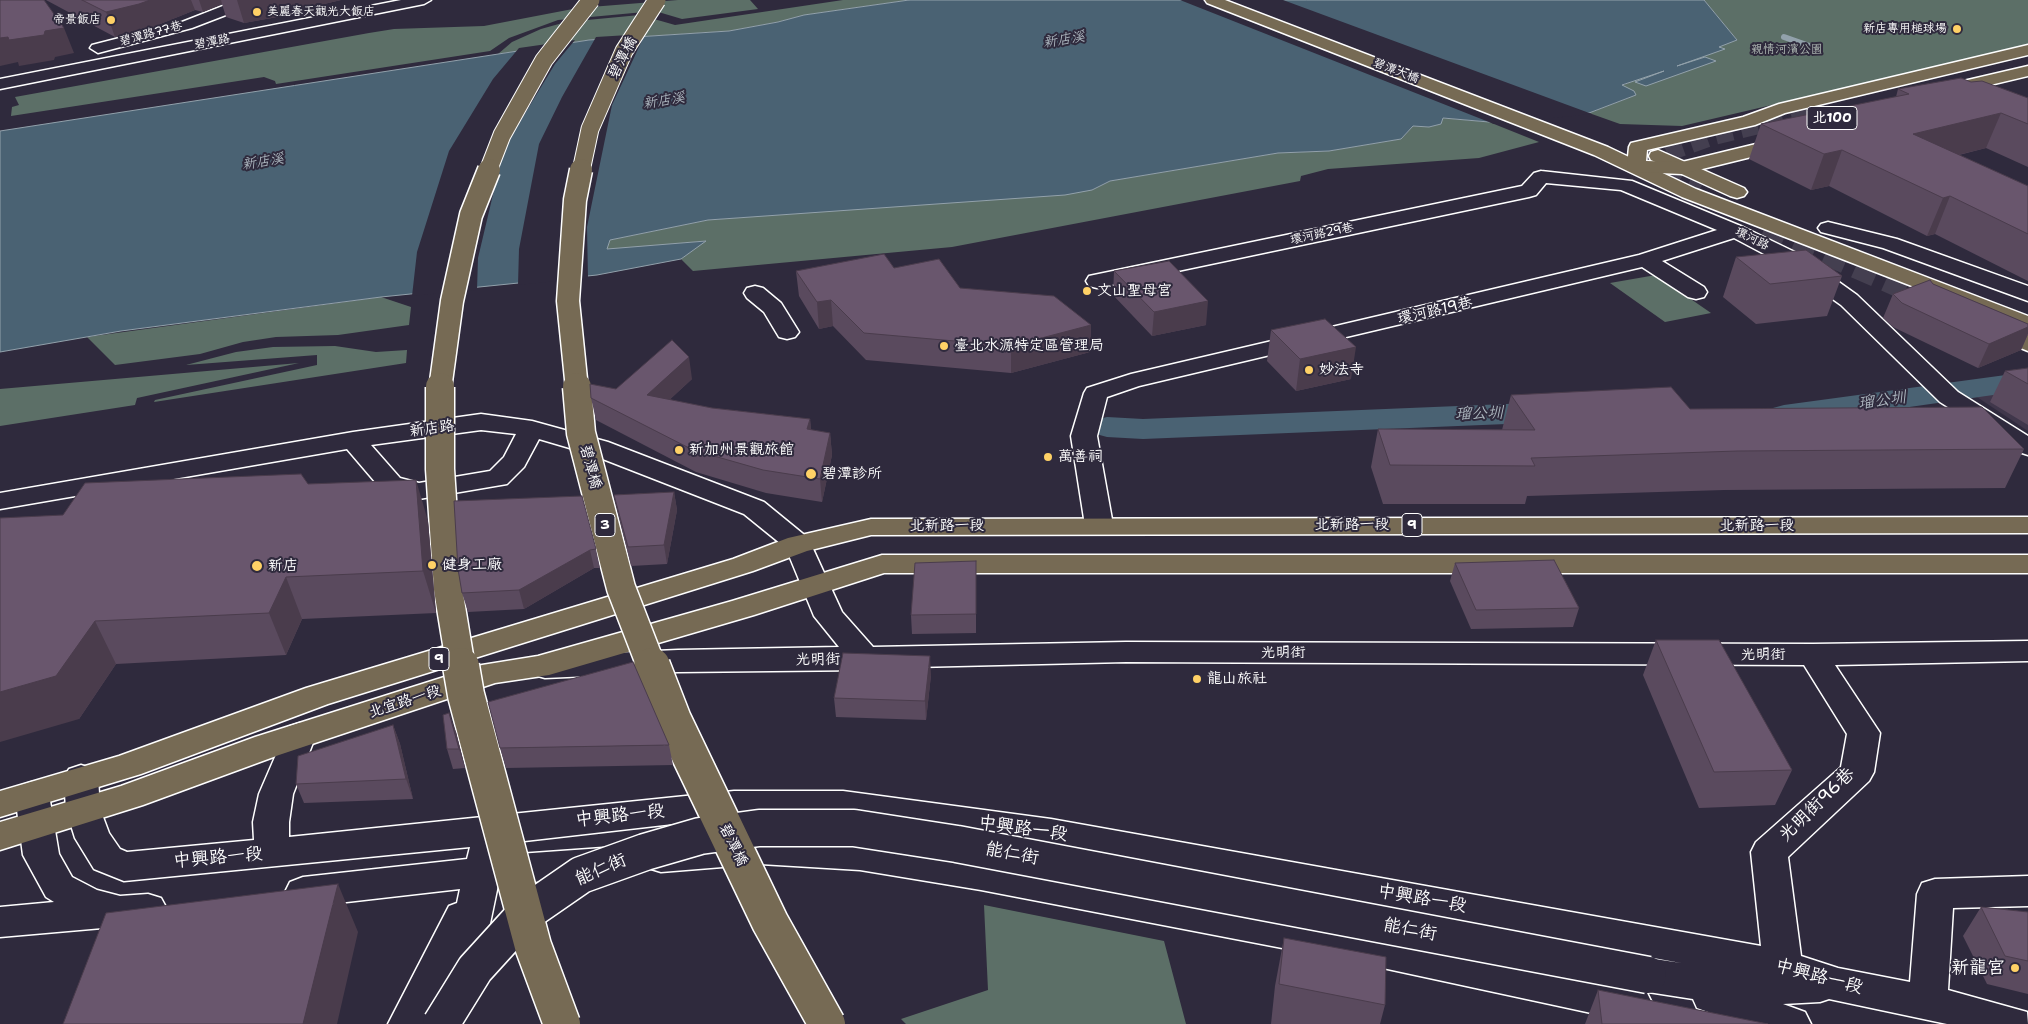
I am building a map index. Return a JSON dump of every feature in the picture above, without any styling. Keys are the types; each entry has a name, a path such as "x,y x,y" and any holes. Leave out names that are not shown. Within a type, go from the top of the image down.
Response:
{"main road":[{"path":"562,1024 533,946 466,695 448,589 440,469 440,384 452,300 471,215 502,135 544,60 591,0"},
{"name":"碧潭橋","path":"657,0 624,51 590,129 575,200 568,301 581,433 621,588 673,720 770,922 827,1024"},
{"name":"碧潭大橋","path":"1212,0 1580,143 1632,151"},
{"name":"碧潭大橋","path":"1253,0 1372,45"},
{"name":"北100","path":"1632,151 1749,121 1779,109 2028,50"},
{"path":"1824,109 2028,62"},
{"path":"2028,71 1935,100 1960,103 2028,84"},
{"name":"北100","path":"1663,159 1802,132 1682,168"},
{"path":"1632,151 1663,159 1728,189 1828,228 2023,319"},
{"path":"1632,151 1682,168"},
{"path":"1632,151 1689,193 2023,319"},
{"path":"1932,301 2028,344"},
{"name":"北新路一段","path":"798,544 871,527 1099,525 2028,525"},
{"name":"北宜路一段","path":"82,794 129,765 317,696 734,568 798,544"},
{"name":"9","path":"814,585 882,564 2028,564"},
{"name":"北宜路一段","path":"0,836 22,808 82,794 130,796 300,735 493,673 538,667 814,585"}],"street":[{"name":"碧潭路77巷","path":"52,69 64,58 187,25 252,0"},
{"name":"碧潭路","path":"0,78 404,0"},
{"name":"碧潭路","path":"0,84 424,0"},
{"path":"1541,177 1632,151"},
{"name":"環河路","path":"1541,177 1625,185 1736,231 1793,260 1849,300 1950,397 2028,447"},
{"name":"環河路29巷","path":"1097,281 1529,190 1541,177"},
{"path":"1828,228 1890,243 2028,294"},
{"name":"環河路19巷","path":"1099,525 1086,428 1096,393 1131,381 1645,260 1736,231"},
{"path":"1645,260 1696,292"},
{"path":"755,293 773,308 787,332"},
{"name":"新店路","path":"0,501 354,440 480,422 532,429 600,448 754,508 798,544 814,585 829,616 866,659"},
{"path":"354,440 391,484 419,491 498,478 515,461 532,429"},
{"name":"光明街","path":"538,667 678,661 866,659 1126,652 1813,655 2028,651"},
{"name":"光明街96巷","path":"1783,966 1768,852 1857,772 1864,733 1840,700 1813,655"},
{"path":"272,854 271,822 276,794 300,735"},
{"name":"中興路一段","path":"82,794 93,838 104,856 124,867 272,854 734,804 843,804 1052,833 1783,966 1838,985 1928,1002 2013,1024"},
{"path":"22,808 41,855 59,887 89,904 127,911"},
{"name":"能仁街","path":"442,1024 475,969 526,913 581,876 645,852 700,836 759,828 854,828 957,844 1648,975"},
{"path":"448,1024 492,830"},
{"path":"267,896 480,881 760,850 860,856 981,876 1346,944 1721,1024"},
{"path":"408,1024 480,881"},
{"path":"1928,1002 1935,894 2028,891"},
{"path":"0,922 183,905"},
{"path":"1648,975 1739,989 1838,985"},
{"path":"1648,975 1792,1024"}],"shaded area":[{"path":"2028,386 2028,431 1974,395"}],"green space":[{"path":"678,0 750,0 758,9 682,19 655,11 558,20 509,38 490,51 276,84 275,81 264,77 11,116 12,107 19,105 15,97 369,33 394,29 484,26 578,8"},
{"path":"843,0 909,0 805,15 729,31 589,40 498,54 512,42 541,29 566,22 640,15 675,25"},
{"name":"親情河濱公園","path":"1704,0 2028,0 2028,45 1682,126 1620,124 1589,113 1636,95 1621,86 1628,83 1622,81 1737,40"},
{"path":"1442,118 1489,122 1539,142 1479,158 1328,169 1301,176 1300,181 952,247 693,271 681,259 705,241 606,250 610,240 708,220 1092,190 1110,181 1278,153 1329,151 1401,139 1413,126 1429,127 1441,124"},
{"path":"1656,275 1711,313 1665,322 1610,283"},
{"path":"381,297 411,307 409,325 338,335 276,337 243,342 200,354 115,365 87,337"},
{"path":"335,346 376,352 407,350 406,363 154,402 155,400 317,365 317,355 186,365 236,352 273,347"},
{"path":"299,363 137,398 135,405 0,426 0,389"},
{"path":"984,905 1164,941 1186,1024 906,1024 901,1019 988,990"}],"water":[{"name":"新店溪","path":"909,0 1704,0 1737,40 1719,47 1725,49 1677,66 1705,57 1716,61 1646,86 1635,82 1664,71 1622,85 1634,91 1636,95 1589,113 1489,122 1443,118 1441,124 1429,127 1413,126 1401,139 1329,151 1278,153 1110,181 1092,190 1065,195 708,220 610,240 607,249 706,241 681,259 597,275 381,297 121,331 0,352 0,131 589,40 729,31 804,15"}],"pier":[{"path":"1180,0 1283,0 1592,114 1494,124"},
{"path":"645,34 612,105 587,227 588,278 518,285 519,249 539,144 562,97 596,37"},
{"path":"575,40 555,64 504,148 478,258 477,290 412,296 417,252 449,151 493,79 519,48"}],"building":[{"path":"0,0 44,0 64,28 45,31 44,35 9,40 8,37 0,38"},
{"path":"82,0 150,0 106,12"},
{"path":"1961,78 1971,82 1982,81 2028,98 2028,124 2001,113 1913,134 2028,186 2028,234 1950,196 1943,198 1842,150 1824,154 1761,124 1909,94 1898,89"},
{"path":"1806,250 1842,276 1770,284 1736,257"},
{"path":"884,254 894,268 939,259 960,288 1054,296 1091,325 1011,346 864,333 831,300 817,302 796,271"},
{"path":"1169,261 1208,301 1154,312 1114,271"},
{"path":"1930,280 1933,284 2028,324 2028,327 1989,344 1902,303 1893,294"},
{"path":"1325,319 1356,347 1300,359 1271,330"},
{"path":"672,340 689,357 647,395 712,408 810,419 807,429 830,433 820,479 763,470 693,450 591,398 590,384 616,389"},
{"path":"2028,368 2028,384 2005,371"},
{"path":"1671,387 1690,409 1982,407 2024,449 1737,451 1531,458 1535,466 1390,465 1378,429 1535,430 1511,395"},
{"path":"301,474 308,484 416,480 423,571 286,577 269,613 95,621 56,676 0,692 0,518 63,515 85,483"},
{"path":"674,492 664,545 628,547 614,495"},
{"path":"582,496 596,549 590,550 519,590 462,593 458,569 454,501"},
{"path":"1554,560 1579,608 1476,610 1455,563"},
{"path":"976,561 976,614 911,615 915,563"},
{"path":"1656,640 1719,640 1792,770 1714,772"},
{"path":"843,653 930,656 925,701 834,698"},
{"path":"633,662 669,745 500,748 488,702"},
{"path":"449,713 459,749 447,749 443,715"},
{"path":"393,725 406,779 296,784 298,756"},
{"path":"338,884 303,1024 63,1024 106,913"},
{"path":"1981,907 2028,912 2028,961 2005,956"},
{"path":"1284,938 1386,957 1385,1005 1279,984"},
{"path":"1598,990 1768,1024 1602,1024"}],"waterway":[{"path":"1784,37 1818,49"},
{"name":"瑠公圳","path":"1784,415 2028,381"},
{"name":"瑠公圳","path":"1107,427 1143,429 1555,412"}],"tunnel":[{"path":"1661,171 1655,166 1662,155 1712,137 1825,109"},
{"path":"1659,170 1677,185 1697,195"},
{"path":"1765,227 1932,301"}],"place":[{"name":"美麗春天觀光大飯店","path":"257,12"},
{"name":"帝景飯店","path":"111,20"},
{"name":"新店專用槌球場","path":"1957,29"},
{"name":"文山聖母宮","path":"1087,291"},
{"name":"臺北水源特定區管理局","path":"944,346"},
{"name":"妙法寺","path":"1309,370"},
{"name":"新加州景觀旅館","path":"679,450"},
{"name":"萬善祠","path":"1048,457"},
{"name":"碧潭診所","path":"811,474"},
{"name":"健身工廠","path":"432,565"},
{"name":"新店","path":"257,566"},
{"name":"龍山旅社","path":"1197,679"},
{"name":"新龍宮","path":"2015,968"}]}
